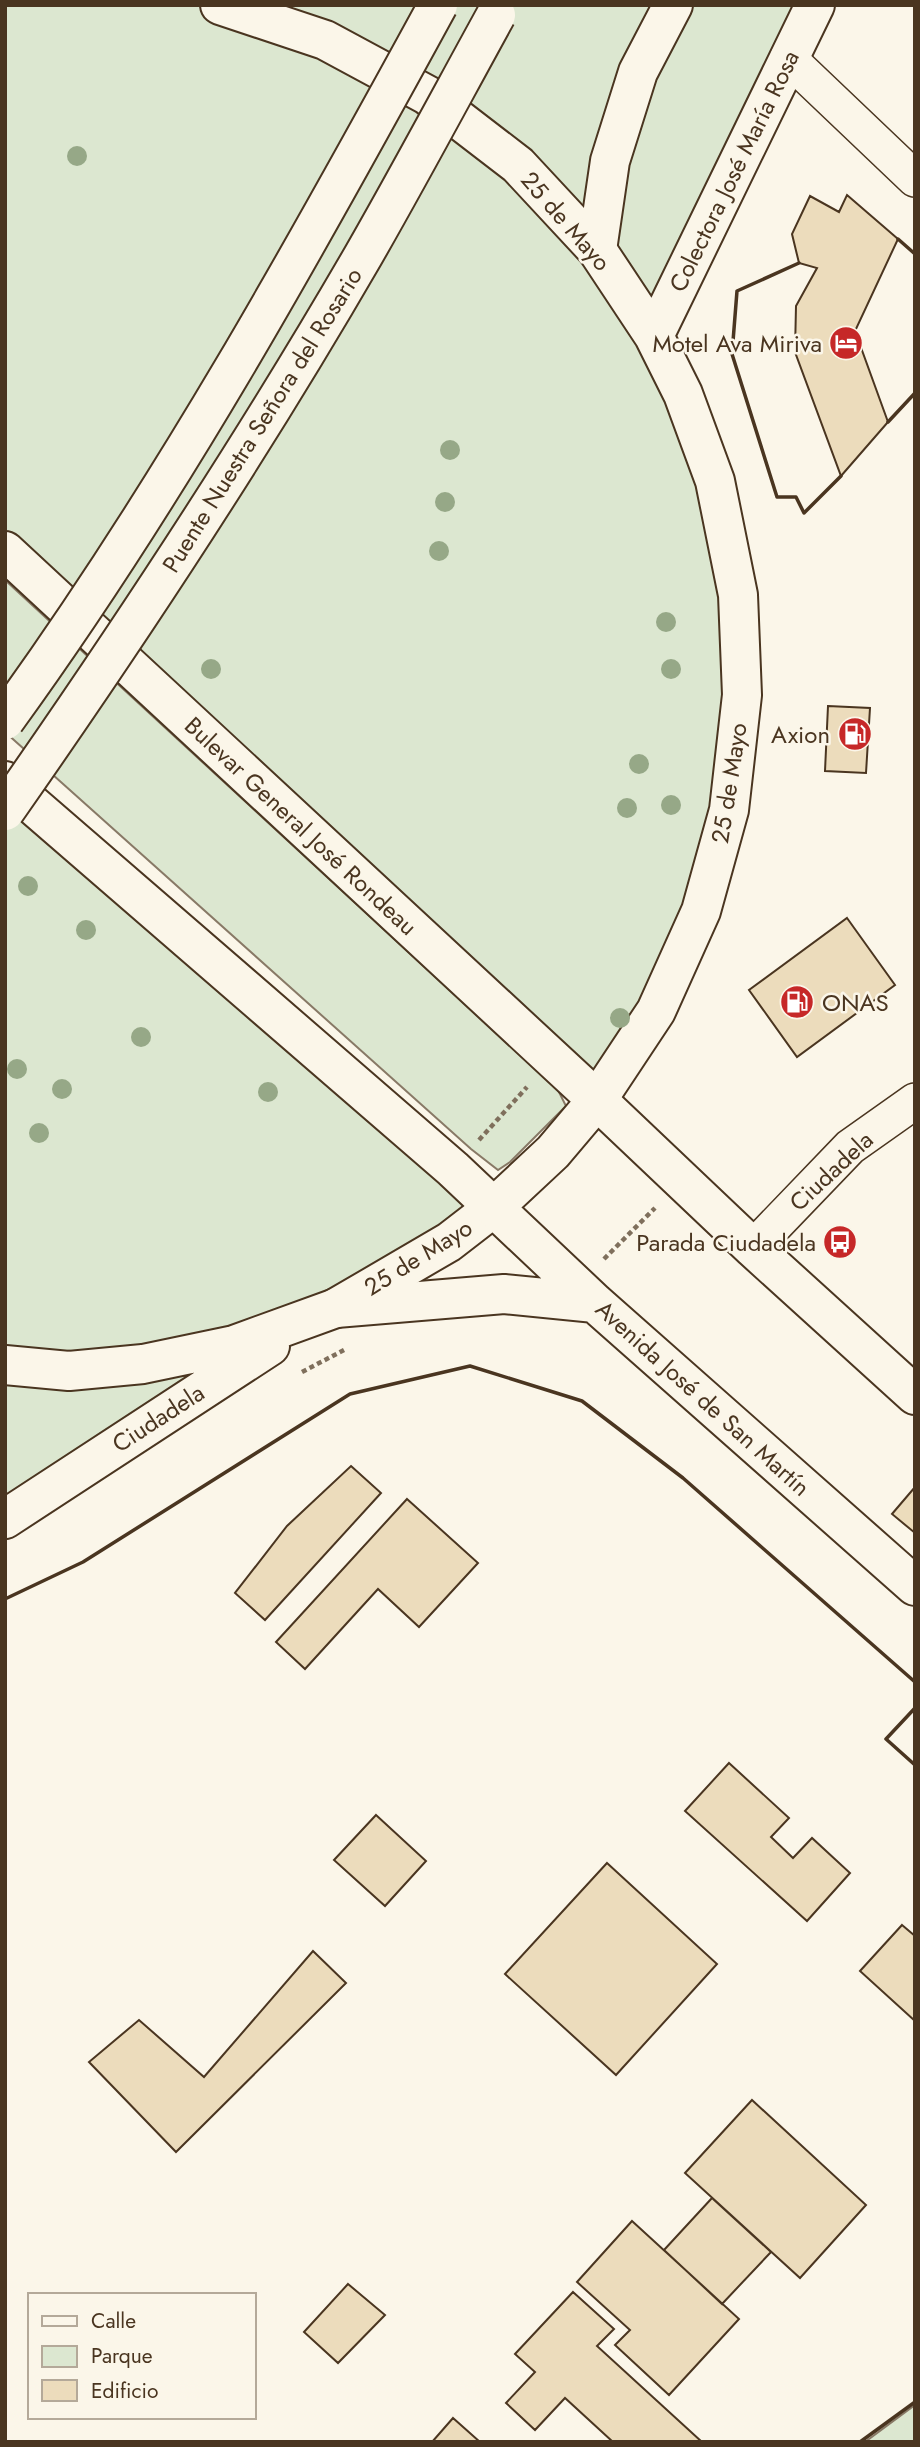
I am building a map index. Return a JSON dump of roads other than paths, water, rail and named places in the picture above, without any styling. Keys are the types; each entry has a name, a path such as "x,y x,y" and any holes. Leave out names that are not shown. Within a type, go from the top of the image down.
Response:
{"main road":[{"name":"25 de Mayo","path":"5,1365 69,1371 143,1364 234,1345 324,1313 449,1242 493,1208 553,1152 597,1100 656,1011 701,911 729,810 742,695 738,595 715,481 683,394 654,336 597,250 519,165 427,95 325,40 220,5"},
{"name":"Puente Nuestra Señora del Rosario","path":"5,720 39,673 158,491 322,219 438,5"},
{"path":"597,250 610,161 638,72 673,5"},
{"name":"Colectora José María Rosa","path":"654,336 815,5"},
{"name":"Puente Nuestra Señora del Rosario","path":"5,811 207,512 363,256 499,10"},
{"name":"Bulevar General José Rondeau","path":"5,551 597,1100"},
{"path":"5,781 453,1169 493,1208"},
{"path":"597,1100 753,1248 915,1395"},
{"name":"Avenida José de San Martín","path":"493,1208 595,1303 915,1586"},
{"path":"324,1313 504,1294 595,1303"},
{"name":"Ciudadela","path":"5,1519 324,1313"}],"street":[{"path":"788,58 915,179"},
{"name":"Ciudadela","path":"753,1248 850,1147 915,1101"}],"place":[{"name":"Motel Ava Miriva","path":"846,343"},
{"name":"Axion","path":"855,734"},
{"name":"ONAS","path":"797,1002"},
{"name":"Parada Ciudadela","path":"840,1242"}]}
